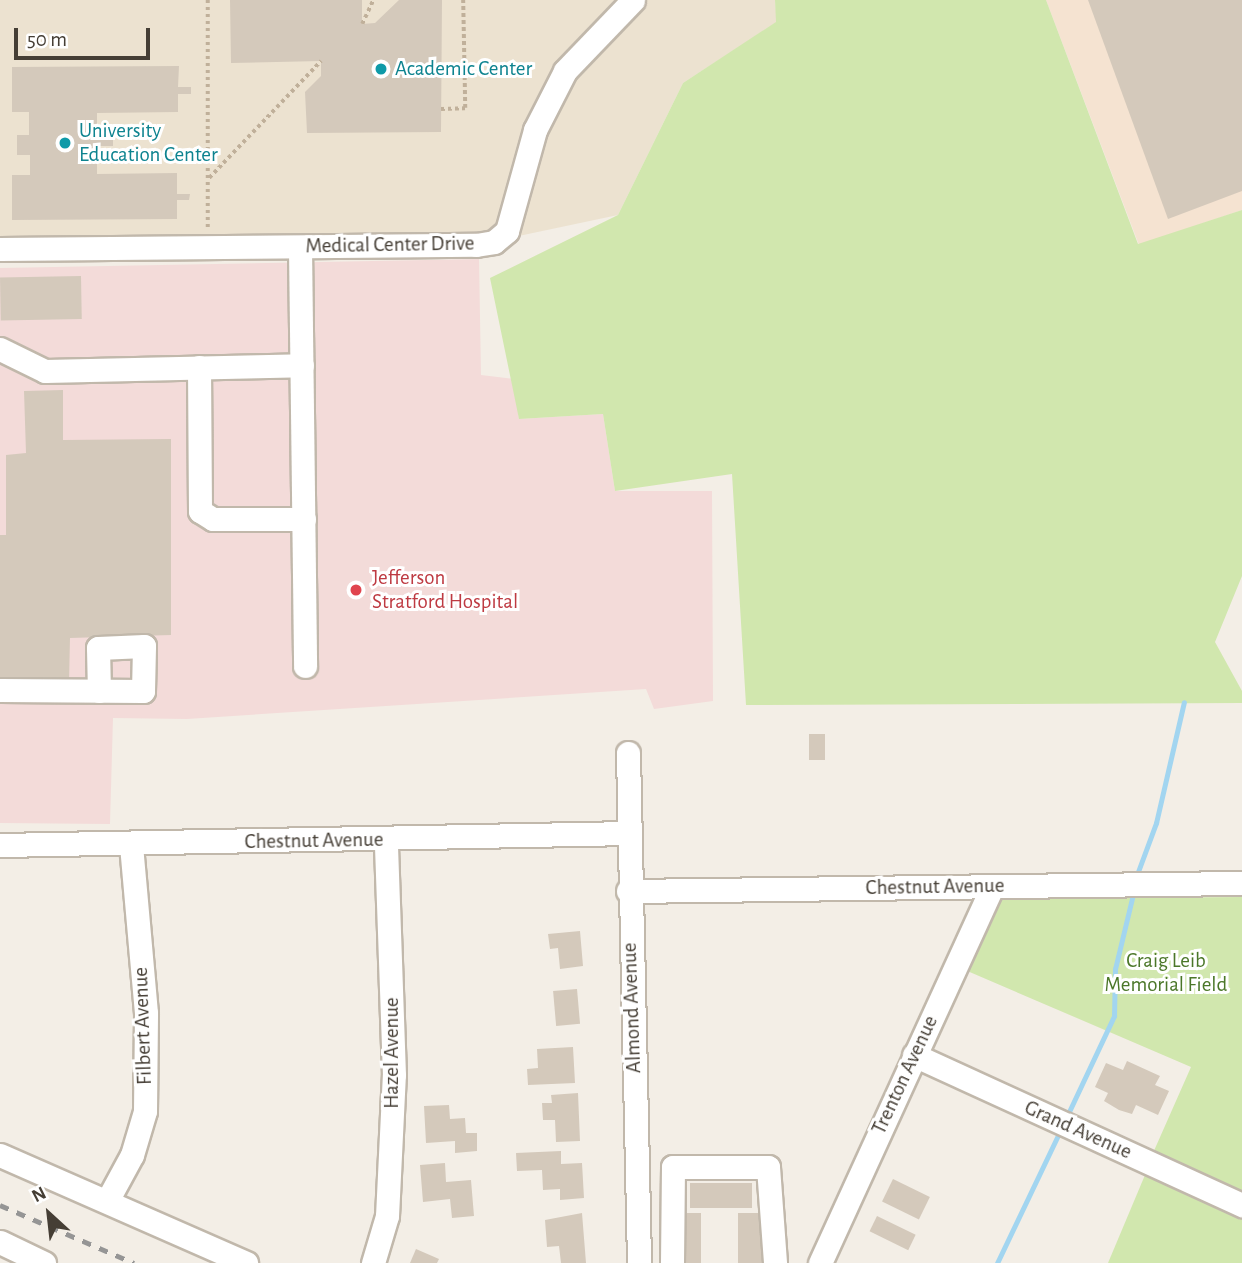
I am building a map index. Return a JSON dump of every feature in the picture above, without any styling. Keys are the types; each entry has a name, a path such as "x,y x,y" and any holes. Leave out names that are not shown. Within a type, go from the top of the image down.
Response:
{"street":[{"name":"Medical Center Drive","path":"0,249 300,247 494,242 507,231 535,130 565,71 633,0"},
{"path":"300,247 305,666"},
{"path":"0,349 45,371 302,365"},
{"path":"199,367 200,511 213,519 303,519"},
{"path":"0,690 99,691"},
{"name":"Almond Avenue","path":"628,753 628,891 639,1263"},
{"name":"Chestnut Avenue","path":"0,845 386,841 628,833"},
{"name":"Hazel Avenue","path":"373,1263 387,1216 394,1074 386,841"},
{"name":"Filbert Avenue","path":"107,1201 132,1155 145,1111 146,1013 131,844"},
{"name":"Chestnut Avenue","path":"628,891 1242,883"},
{"name":"Trenton Avenue","path":"820,1263 992,887"},
{"name":"Grand Avenue","path":"914,1055 1242,1205"},
{"path":"0,1155 246,1263"},
{"path":"672,1263 673,1167 768,1167 775,1263"},
{"path":"0,1242 44,1263"}],"path":[{"path":"208,0 208,247"},
{"path":"362,24 373,0"},
{"path":"441,109 465,108 463,0"},
{"path":"208,180 321,61"}],"shaded area":[{"path":"0,0 775,0 777,22 683,83 618,215 476,245 0,249"},
{"path":"1046,0 1242,0 1242,210 1139,245"},
{"name":"Jefferson Stratford Hospital","path":"479,259 481,375 515,379 519,419 603,414 615,491 712,491 713,701 654,709 646,689 187,719 113,718 110,824 0,823 0,268"}],"green space":[{"path":"775,0 1046,0 1138,244 1242,210 1242,576 1215,642 1242,691 1242,703 746,705 732,474 615,491 603,414 519,419 490,278 618,215 683,83 776,22"},
{"name":"Craig Leib Memorial Field","path":"1242,897 1242,1192 1153,1153 1191,1067 965,970 999,899"},
{"path":"1145,1175 1242,1219 1242,1263 1108,1263"}],"building":[{"name":"Academic Center","path":"230,0 362,0 362,24 375,23 399,0 442,0 441,132 307,133 305,92 321,76 321,61 231,63"},
{"path":"1088,0 1242,0 1242,191 1168,219"},
{"name":"University Education Center","path":"179,66 178,87 191,87 191,94 178,94 178,112 97,113 97,139 113,139 113,146 97,146 97,174 177,173 177,194 190,194 189,200 177,200 177,219 12,220 12,175 30,175 30,155 17,155 17,135 29,135 29,112 12,112 12,67"},
{"path":"81,276 82,319 1,320 0,277"},
{"path":"63,390 63,440 171,439 171,635 70,638 69,683 0,683 0,535 6,535 6,455 26,453 24,391"},
{"path":"809,734 825,734 825,760 809,760"},
{"path":"580,931 583,966 560,969 558,948 550,949 548,934"},
{"path":"577,989 580,1024 556,1026 553,991"},
{"path":"573,1047 575,1083 528,1085 527,1069 538,1068 537,1049"},
{"path":"1127,1061 1160,1076 1155,1085 1169,1091 1158,1115 1136,1105 1132,1114 1119,1110 1104,1101 1108,1093 1095,1087 1106,1063 1123,1070"},
{"path":"578,1093 580,1141 556,1142 555,1120 543,1120 542,1103 552,1103 551,1095"},
{"path":"449,1105 450,1119 465,1118 466,1133 477,1133 477,1151 455,1153 455,1141 426,1143 424,1106"},
{"path":"561,1151 561,1164 582,1163 584,1198 560,1200 560,1189 543,1190 542,1170 517,1171 516,1153"},
{"path":"445,1163 446,1182 471,1180 474,1216 452,1218 450,1199 423,1202 420,1165"},
{"path":"893,1179 930,1197 919,1219 882,1201"},
{"path":"690,1183 752,1183 752,1208 690,1208"},
{"path":"582,1213 586,1263 561,1263 559,1246 547,1247 545,1220"},
{"path":"679,1213 701,1213 701,1263 679,1263"},
{"path":"738,1213 762,1213 762,1263 738,1263"},
{"path":"877,1216 916,1235 908,1250 870,1231"},
{"path":"416,1249 439,1259 437,1263 410,1263"}],"waterway":[{"path":"1136,877 1156,823 1184,702"},
{"path":"1066,1118 1114,1016 1115,969 1134,890"},
{"path":"997,1263 1062,1127"}],"railway":[{"path":"0,1205 134,1263"}],"place":[{"name":"Academic Center","path":"381,69"},
{"name":"University Education Center","path":"65,143"},
{"name":"Jefferson Stratford Hospital","path":"356,590"}]}
